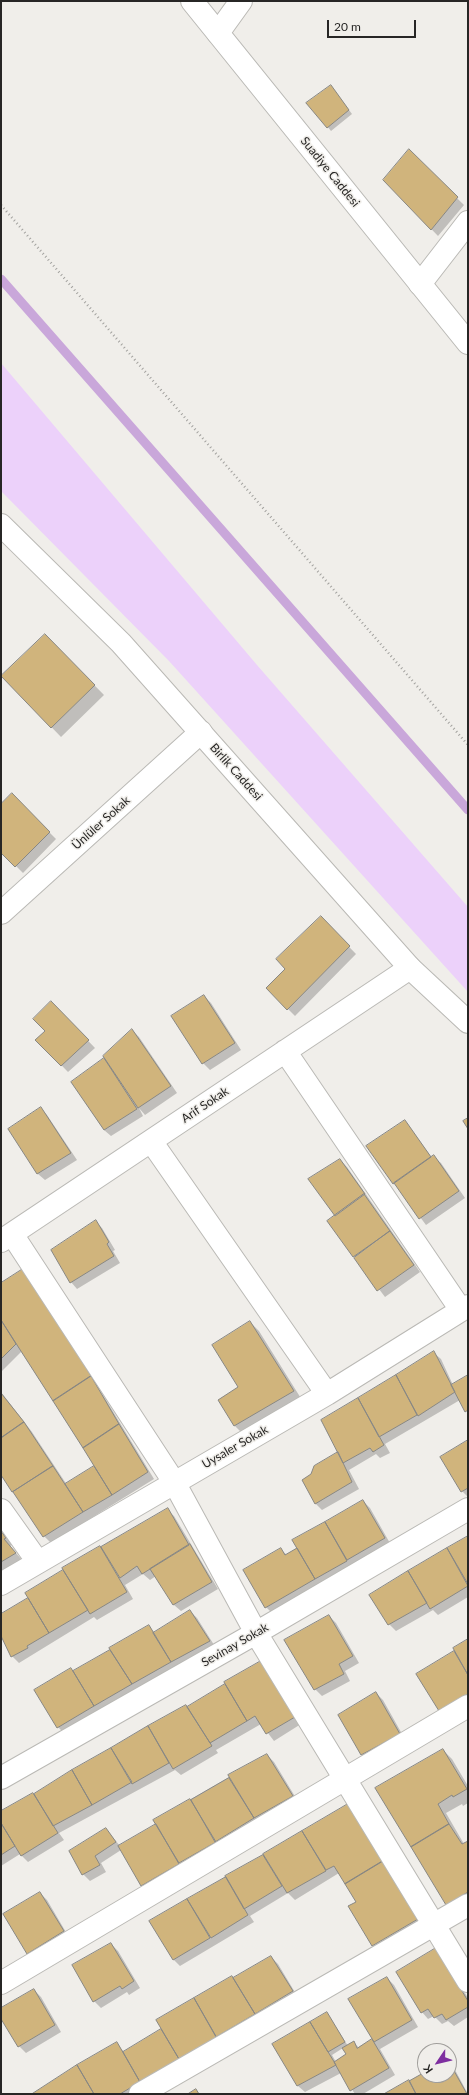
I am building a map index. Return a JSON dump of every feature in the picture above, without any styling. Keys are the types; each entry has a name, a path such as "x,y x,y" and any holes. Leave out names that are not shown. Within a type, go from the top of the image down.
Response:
{"street":[{"name":"Suadiye Caddesi","path":"192,1 468,343"},
{"path":"218,33 241,1"},
{"path":"420,284 468,222"},
{"name":"Birlik Caddesi","path":"4,535 121,643 410,968 468,1022"},
{"name":"Ünlüler Sokak","path":"1,914 201,732"},
{"name":"Arif Sokak","path":"7,1237 410,968"},
{"path":"285,1051 465,1308"},
{"path":"150,1142 326,1394"},
{"path":"7,1237 174,1482 256,1633 433,1926 468,1981"},
{"name":"Uysaler Sokak","path":"1,1584 326,1394 465,1308"},
{"name":"Sevinay Sokak","path":"1,1778 256,1633 468,1509"},
{"path":"1,1510 38,1562"},
{"path":"1,1984 468,1706"},
{"path":"140,2094 468,1905"}],"path":[{"path":"1,205 468,745"}],"shaded area":[{"path":"1,363 257,665 468,907 468,992 169,661 1,491"}],"building":[{"path":"331,85 349,110 327,128 306,103"},
{"path":"409,149 458,197 431,230 383,180"},
{"path":"45,634 95,685 51,728 1,676"},
{"path":"12,793 50,832 15,867 1,853 1,804"},
{"path":"321,916 350,946 287,1010 266,988 285,969 276,959"},
{"path":"204,995 235,1043 202,1064 171,1016"},
{"path":"51,1001 89,1040 61,1066 35,1040 45,1031 33,1019"},
{"path":"132,1029 171,1086 138,1108 103,1056"},
{"path":"104,1058 137,1109 104,1130 71,1082"},
{"path":"41,1107 71,1153 37,1174 8,1129"},
{"path":"468,1118 468,1129 463,1121"},
{"path":"405,1120 431,1157 393,1184 366,1146"},
{"path":"434,1155 459,1191 419,1219 394,1183"},
{"path":"340,1159 365,1194 335,1216 308,1179"},
{"path":"364,1194 390,1231 353,1257 327,1221"},
{"path":"96,1220 109,1242 107,1244 114,1256 70,1283 51,1250"},
{"path":"390,1231 414,1265 377,1291 354,1258"},
{"path":"26,1267 91,1376 53,1401 1,1320 1,1283"},
{"path":"1,1320 16,1344 1,1359"},
{"path":"250,1321 294,1391 234,1426 218,1400 238,1387 212,1345"},
{"path":"434,1351 455,1392 418,1416 396,1375"},
{"path":"396,1375 417,1415 379,1437 358,1398"},
{"path":"468,1375 468,1410 465,1412 451,1385"},
{"path":"91,1376 119,1424 83,1448 53,1401"},
{"path":"1,1393 24,1422 1,1438"},
{"path":"358,1398 384,1445 373,1452 370,1448 343,1463 321,1420"},
{"path":"24,1422 53,1466 12,1492 1,1475 1,1438"},
{"path":"119,1424 148,1472 112,1495 83,1448"},
{"path":"468,1440 468,1488 461,1492 440,1457"},
{"path":"338,1452 352,1482 315,1504 302,1480 311,1474 314,1466"},
{"path":"53,1466 83,1512 43,1537 13,1492"},
{"path":"94,1466 112,1495 83,1512 65,1484"},
{"path":"363,1500 385,1538 347,1560 325,1522"},
{"path":"168,1508 189,1545 142,1574 137,1566 120,1578 101,1547"},
{"path":"325,1522 347,1561 315,1579 292,1540"},
{"path":"1,1531 6,1538 4,1539 16,1553 1,1562"},
{"path":"468,1536 468,1584 447,1548"},
{"path":"190,1544 212,1582 173,1605 150,1569"},
{"path":"100,1546 127,1592 90,1614 62,1568"},
{"path":"281,1548 285,1555 297,1548 315,1579 265,1608 243,1570"},
{"path":"447,1548 468,1586 430,1609 408,1571"},
{"path":"63,1570 88,1610 49,1633 25,1593"},
{"path":"408,1571 427,1603 388,1625 369,1595"},
{"path":"28,1598 49,1633 27,1646 28,1648 11,1657 1,1636 1,1614"},
{"path":"190,1610 210,1641 171,1662 153,1633"},
{"path":"329,1615 353,1656 339,1664 344,1674 314,1690 284,1640"},
{"path":"149,1625 171,1662 132,1684 109,1648"},
{"path":"468,1639 468,1675 453,1648"},
{"path":"110,1650 132,1684 94,1706 73,1671"},
{"path":"454,1651 468,1675 468,1694 439,1711 416,1674"},
{"path":"261,1661 295,1717 266,1734 255,1716 247,1721 224,1682"},
{"path":"71,1668 94,1706 57,1728 34,1690"},
{"path":"225,1684 247,1721 210,1743 187,1707"},
{"path":"376,1692 400,1734 361,1755 338,1715"},
{"path":"186,1705 212,1746 173,1769 148,1726"},
{"path":"148,1726 169,1763 132,1784 111,1748"},
{"path":"111,1748 132,1782 92,1805 72,1770"},
{"path":"443,1749 467,1789 453,1797 452,1795 438,1804 449,1824 411,1847 375,1788"},
{"path":"267,1754 293,1796 254,1818 228,1775"},
{"path":"72,1770 92,1805 53,1826 34,1794"},
{"path":"229,1778 254,1818 215,1842 191,1800"},
{"path":"33,1793 58,1833 21,1856 1,1823 1,1811"},
{"path":"190,1799 216,1842 179,1863 153,1820"},
{"path":"348,1804 383,1861 345,1884 334,1866 326,1870 302,1831"},
{"path":"1,1823 15,1846 1,1855"},
{"path":"156,1824 179,1864 141,1886 118,1846"},
{"path":"449,1824 462,1844 468,1841 468,1892 446,1905 411,1847"},
{"path":"106,1828 116,1842 95,1856 100,1865 82,1875 69,1851"},
{"path":"302,1831 326,1871 287,1893 263,1854"},
{"path":"263,1855 282,1886 244,1909 225,1876"},
{"path":"383,1861 418,1919 372,1946 348,1906 356,1902 345,1884"},
{"path":"226,1877 248,1915 211,1938 187,1899"},
{"path":"40,1892 64,1931 27,1954 3,1914"},
{"path":"187,1899 210,1938 173,1960 149,1921"},
{"path":"111,1943 134,1981 122,1989 120,1986 93,2002 72,1965"},
{"path":"436,1948 468,2001 468,2007 446,2020 442,2014 434,2018 428,2009 421,2013 396,1972"},
{"path":"271,1956 293,1991 255,2014 233,1978"},
{"path":"232,1976 255,2014 216,2037 194,1998"},
{"path":"387,1977 412,2020 374,2042 348,1999"},
{"path":"34,1989 55,2025 18,2047 1,2019 1,2008"},
{"path":"194,1998 217,2038 179,2059 156,2020"},
{"path":"327,2012 345,2042 328,2052 310,2022"},
{"path":"310,2022 336,2065 297,2086 272,2044"},
{"path":"161,2029 179,2059 140,2082 123,2052"},
{"path":"372,2039 389,2068 350,2091 334,2062 346,2054 342,2048 354,2041 357,2048"},
{"path":"117,2042 140,2082 120,2094 94,2094 77,2065"},
{"path":"77,2065 94,2094 32,2094"},
{"path":"417,2076 417,2083 457,2083 457,2076 467,2094 416,2094 409,2081"},
{"path":"409,2080 416,2094 384,2094"},
{"path":"196,2089 199,2094 188,2094"}],"waterway":[{"path":"1,279 468,810"}]}
